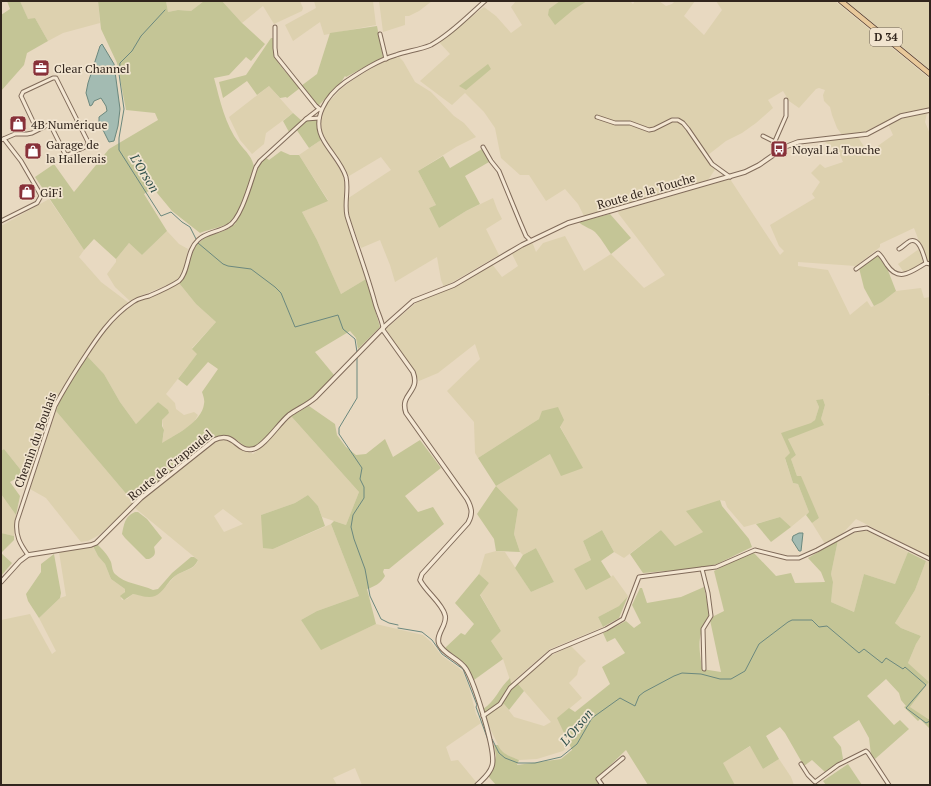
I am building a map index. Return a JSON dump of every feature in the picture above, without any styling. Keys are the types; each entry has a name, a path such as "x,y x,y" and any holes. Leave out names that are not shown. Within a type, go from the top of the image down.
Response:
{"main road":[{"name":"D 34","path":"841,1 930,74"}],"street":[{"path":"306,119 320,109 343,84 386,58 423,48 437,41 485,1"},
{"path":"276,27 274,48 276,56 320,109 319,128 321,136 342,167 345,175 347,184 345,205 383,330 415,377 416,384 404,403 406,413 467,499 471,508 472,513 468,523 422,574 420,580 445,613 445,623 438,639 439,645 465,668 476,695 490,740 493,754 492,765 487,776 477,785"},
{"path":"380,34 386,58"},
{"path":"1,221 37,203 41,196 21,161 3,139 15,134 27,134 37,130 48,125 50,126 65,154 68,155 84,148 88,144 56,78 23,92 21,96 37,130"},
{"path":"775,141 786,116 786,100"},
{"name":"Route de la Touche","path":"383,328 413,301 454,285 530,240 568,223 754,169 785,147 798,142 867,134 901,116 930,110"},
{"path":"597,117 615,123 630,123 649,130 672,120 678,120 688,129 712,164 730,177"},
{"path":"306,119 319,118"},
{"name":"Chemin du Boulais","path":"28,555 19,541 16,530 17,520 55,406 61,393 110,320 141,297 150,296 178,281 184,274 190,251 195,243 204,236 230,226 234,222 241,209 260,160 306,119"},
{"path":"763,136 785,147"},
{"path":"483,147 487,157 499,171 526,236 530,240"},
{"path":"899,249 911,241 917,242 926,263"},
{"path":"856,269 878,253 882,256 890,268 901,275 908,274 926,263 930,264"},
{"name":"Route de Crapaudel","path":"28,555 96,543 142,498 214,440 222,437 228,438 248,450 257,448 288,416 315,398 383,328"},
{"path":"482,716 500,704 513,685 551,652 606,629 623,620 639,577 716,567 755,550 787,558 799,558 843,535 860,528 867,528 930,559"},
{"path":"1,582 20,561 28,555"},
{"path":"702,569 708,593 711,616 703,629 704,669"},
{"path":"801,764 808,775 815,782 838,765 866,751 889,785"},
{"path":"602,785 598,779 623,758"}],"shaded area":[{"path":"20,1 98,1 100,23 63,33 48,41 35,18 28,20"},
{"path":"166,1 204,1 191,11 178,10 168,12"},
{"path":"222,1 300,1 303,8 302,11 274,24 263,6 242,23"},
{"path":"314,1 373,1 376,25 324,35 320,22 293,41 285,25 316,8"},
{"path":"379,1 432,1 419,11 409,16 405,16 405,25 383,32"},
{"path":"516,1 630,1 633,4 635,1 659,1 666,6 675,1 695,1 684,16 704,35 722,10 716,1 835,1 930,79 930,107 897,116 862,133 842,135 837,128 830,107 824,101 823,95 825,90 819,88 816,89 799,108 789,101 783,91 768,100 773,108 756,123 742,133 726,141 708,155 684,122 676,117 670,118 671,121 678,121 682,124 716,168 708,180 584,216 578,204 565,189 546,201 529,175 520,175 501,158 495,128 484,112 465,93 452,105 420,81 450,54 439,42 484,7 496,16 511,33 522,25 511,7"},
{"path":"846,1 930,1 930,70 910,53"},
{"path":"102,44 114,64 120,109 114,141 109,142 99,122 99,117 107,111 106,106 101,98 94,101 90,106 86,93 100,46"},
{"path":"398,56 403,61 415,82 431,92 454,116 464,123 476,137 456,147 418,171 436,205 429,208 439,228 466,211 493,198 502,219 486,229 499,255 444,287 441,280 437,257 395,282 380,240 361,248 351,222 347,199 391,170 381,157 349,176 330,148 322,132 321,122 325,106 342,88 357,77 386,60"},
{"path":"269,86 293,113 266,133 264,144 252,154 240,140 229,117"},
{"path":"927,113 925,122 930,134 930,262 927,262 914,228 880,244 880,247 856,266 798,262 798,266 828,270 850,315 867,301 871,307 874,306 882,302 896,291 921,288 924,298 930,297 930,393 928,394 930,398 930,557 856,519 843,533 825,544 812,523 819,518 797,476 791,459 796,455 788,439 821,419 825,405 823,399 816,400 819,407 815,420 811,424 782,433 791,453 785,459 793,483 798,484 809,512 791,527 780,517 744,527 727,507 725,501 719,500 703,532 675,546 661,530 624,558 614,552 602,530 583,541 591,560 575,569 611,577 613,575 628,596 619,606 598,617 603,627 550,649 511,683 503,659 491,641 501,631 480,594 489,583 479,574 485,554 496,551 505,552 531,592 554,582 536,548 523,555 520,552 514,534 518,509 496,486 550,454 582,468 560,426 539,419 478,458 475,453 474,422 447,391 480,359 475,344 438,373 419,381 386,329 417,302 447,290 492,264 502,277 518,266 511,252 530,242 533,244 536,252 543,243 565,236 584,271 611,254 644,288 665,275 618,213 619,211 730,179 780,255 784,251 779,246 770,225 815,198 812,194 820,182 811,173 820,164 825,168 843,162 839,153 824,141 858,137 868,153 893,135 888,124 909,116"},
{"path":"321,140 344,176 344,207 366,279 341,294 317,240 302,212 328,200 299,155"},
{"path":"49,199 84,250 79,257 101,282 129,303 109,320 98,333 60,392 53,408 29,480 4,449 1,451 1,226"},
{"path":"167,231 179,244 188,249 183,273 177,281 140,296 131,302 115,287 107,274 116,262 116,259 129,243 142,255"},
{"path":"919,249 923,262 906,273 898,264"},
{"path":"179,283 196,304 216,322 192,348 198,353 166,394 175,403 176,409 184,415 194,412 198,415 193,424 161,444 164,433 162,420 169,413 158,402 136,424 120,402 104,374 87,356 107,327 117,316 142,298 151,298 161,290"},
{"path":"56,411 134,503 99,535 88,541 81,542 46,498 30,489"},
{"path":"291,416 359,492 346,525 322,517 318,506 308,495 295,503 261,515 273,549 331,524 359,596 317,611 301,620 321,649 376,624 423,635 431,642 442,656 463,672 469,687 476,714 481,723 446,747 451,761 458,760 477,783 475,785 362,785 355,768 333,778 337,785 1,785 1,620 30,614 52,654 56,651 39,618 60,598 66,596 59,552 93,546 98,556 105,564 111,579 125,589 121,598 122,600 127,599 133,594 149,597 167,585 176,575 192,568 198,560 135,508 147,495 218,440 223,438 228,440 253,454 263,446","holes":["223,509 243,524 224,532 214,516"]},
{"path":"1,494 16,515 14,536 1,533"},
{"path":"859,531 868,531 908,552 895,584 864,574 854,612 831,602 833,582 831,574 838,540"},
{"path":"803,533 801,551 799,551 792,540 793,536"},
{"path":"926,561 930,562 930,719 928,720 910,707 929,682 908,663 921,636 901,628 895,623 915,590"},
{"path":"571,646 586,661 579,667 577,675 569,683 582,698 558,718 570,744 563,751 537,759 519,760 506,755 501,751 485,718 504,704 514,717 544,726 551,722 518,684 546,658"},
{"path":"751,746 763,769 779,759 791,777 794,785 735,785 722,763"}],"green space":[{"path":"7,1 20,1 28,19 35,18 48,41 27,53 24,65 1,91 1,15 10,9"},
{"path":"98,1 166,1 168,12 178,10 191,11 204,1 222,1 242,23 265,44 251,61 246,57 229,75 214,78 230,128 234,136 251,158 254,165 254,173 249,188 234,219 229,223 200,233 172,211 153,188 144,194 167,231 142,255 129,243 116,259 94,239 84,250 35,177 54,164 74,192 109,149 158,120 155,113 126,110 117,63 101,29"},
{"path":"560,1 587,1 555,25 548,15 549,9"},
{"path":"377,26 383,57 346,77 345,76 340,84 318,106 301,86 317,74 330,33"},
{"path":"271,38 273,38 275,58 300,88 287,98 280,98 269,86 257,95 247,81 223,98 219,82 246,75"},
{"path":"488,64 491,69 466,90 459,86"},
{"path":"293,113 302,121 289,132 283,121"},
{"path":"317,120 321,140 309,148 296,129 306,121"},
{"path":"482,149 489,162 465,176 480,204 439,228 429,208 436,205 418,171 443,156 450,168"},
{"path":"281,151 290,155 299,155 328,201 302,212 317,240 341,294 366,279 380,327 358,349 356,338 350,331 315,352 334,375 313,397 283,418 258,445 254,447 245,446 228,436 215,438 134,503 56,411 62,395 87,356 104,374 120,402 136,424 158,402 168,410 169,413 162,420 164,430 162,443 187,427 198,417 202,411 204,402 202,392 218,369 208,362 187,386 178,379 197,354 192,349 216,322 196,304 179,283 196,245 206,237 226,230 235,224 245,204 259,164 265,157 269,160"},
{"path":"610,214 631,238 611,254 595,232 579,222"},
{"path":"877,254 887,268 896,291 882,302 874,306 864,288 859,268"},
{"path":"823,399 825,405 821,419 824,425 788,439 796,455 791,459 797,476 801,476 819,518 812,523 806,515 809,512 798,484 793,483 785,458 790,453 781,433 811,423 815,420 819,407 816,400"},
{"path":"309,406 335,424 337,435 346,447 356,455 366,454 385,439 393,457 420,440 441,468 405,496 418,512 433,507 444,524 389,569 384,569 383,572 385,576 381,581 375,586 367,589 376,624 321,650 301,620 317,611 359,596 331,524 334,521 346,525 359,492 291,416"},
{"path":"558,407 564,420 560,427 583,468 561,476 550,454 496,486 478,458 539,419 542,411"},
{"path":"4,449 24,474 10,482 20,496 16,515 1,494 1,451"},
{"path":"496,486 518,509 514,534 520,552 496,551 494,539 477,514"},
{"path":"308,495 318,506 325,526 273,549 263,548 261,515 295,503"},
{"path":"720,500 722,506 749,539 752,547 717,564 700,568 643,573 630,554 661,530 675,546 703,532 686,511"},
{"path":"135,512 138,512 147,519 162,538 154,547 154,556 149,559 146,559 122,534 127,518"},
{"path":"780,517 791,527 771,542 756,524"},
{"path":"602,530 614,552 601,561 611,577 586,590 574,569 591,560 583,541"},
{"path":"1,533 14,536 14,540 1,553"},
{"path":"838,540 831,574 833,582 831,602 854,612 864,574 895,584 908,552 926,561 915,590 895,623 901,628 921,636 908,663 929,682 910,707 930,719 930,729 920,719 918,721 904,707 906,706 901,700 899,693 886,679 867,696 894,725 900,720 909,729 875,759 871,755 869,738 859,720 833,737 841,747 843,759 825,772 812,760 804,766 780,727 766,736 779,759 763,769 750,746 723,763 735,785 648,785 626,750 596,779 599,785 496,785 488,776 496,756 494,745 498,745 504,753 519,760 517,765 561,759 572,750 557,718 569,708 575,712 610,684 602,667 625,653 615,638 607,642 603,633 626,621 634,628 641,623 632,605 640,588 642,588 647,603 681,597 704,587 710,616 702,630 700,641 702,669 721,672 710,620 714,616 724,611 714,571 747,554 754,553 776,576 791,573 795,583 825,582 821,572 808,558"},
{"path":"97,544 111,562 114,573 123,580 153,590 158,589 172,573 191,557 198,560 194,566 172,578 163,590 155,596 149,597 133,594 124,600 120,596 125,592 125,589 111,579 105,564 98,556 93,546"},
{"path":"536,548 554,582 531,592 515,568 523,555"},
{"path":"1,553 12,563 1,576"},
{"path":"54,554 61,593 60,598 39,618 28,601 26,594 41,572 41,564"},
{"path":"479,574 489,583 480,595 501,631 491,641 503,659 474,680 465,664 445,648 461,633 465,635 474,624 455,603"},
{"path":"628,596 619,618 603,627 598,617 619,606"},
{"path":"510,678 511,683 518,684 524,691 509,710 504,704 485,718 483,709 491,703"},
{"path":"848,764 862,785 826,785 823,781"}],"waterway":[{"name":"L’Orson","path":"165,10 141,36 132,51 120,63 119,74 124,109 119,138 119,150 161,216 171,212 190,227 196,239"},
{"name":"L’Orson","path":"198,243 223,264 251,269 275,287 281,293 295,327 338,315 343,329 355,339 357,352"},
{"name":"L’Orson","path":"357,357 357,398 339,428 339,434 362,468 360,479 364,487 364,498 353,515 351,527 365,569 370,596 381,619 398,625"},
{"name":"L’Orson","path":"491,739 499,753 505,758 518,763 535,763 561,757 577,744 592,718 620,698 635,706 639,696 644,692 682,673 701,674 720,679 731,679 745,671 759,644 792,620 812,620 819,627 827,626 859,653 864,649 882,663 886,658 903,669 905,667 926,685 906,708 926,723 930,721"},
{"name":"L’Orson","path":"398,628 422,632 432,640 442,654 463,669 477,705 476,707 488,740"}],"place":[{"name":"Clear Channel","path":"41,68"},
{"name":"4B Numérique","path":"18,124"},
{"name":"Noyal La Touche","path":"779,149"},
{"name":"Garage de la Hallerais","path":"33,151"},
{"name":"GiFi","path":"27,192"}]}
